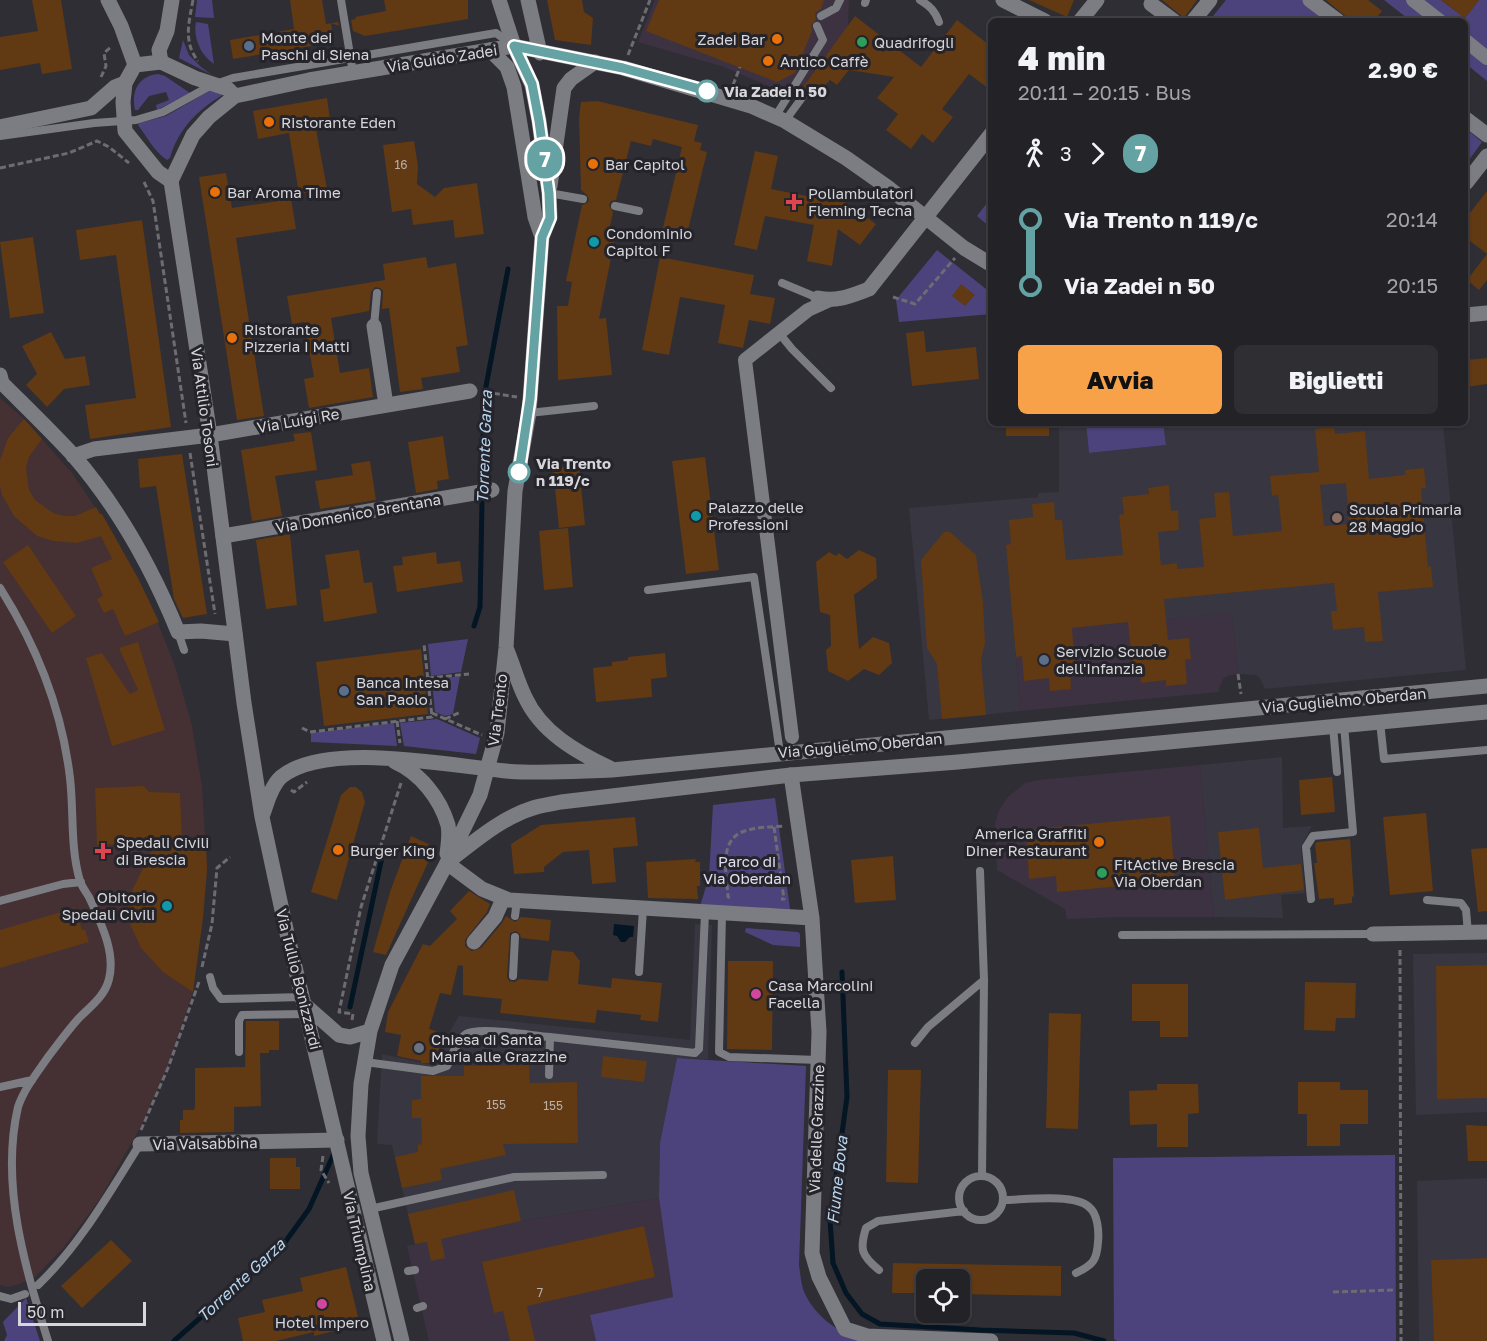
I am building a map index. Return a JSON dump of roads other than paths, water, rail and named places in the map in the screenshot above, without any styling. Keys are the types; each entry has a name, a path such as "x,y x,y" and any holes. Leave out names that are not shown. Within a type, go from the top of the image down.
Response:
{"main road":[{"path":"108,0 121,26 135,65 125,83 123,102 125,131 158,172 171,181 193,135 209,117 235,96 228,89 195,78 161,62 135,65"},
{"path":"161,62 159,50 167,31 172,0"},
{"name":"Via Trento","path":"359,1157 359,1103 370,1031 392,965 447,863 480,795 496,733 506,648 515,491 529,413 542,237 550,218 549,191 532,84 514,46 500,0"},
{"path":"528,0 540,53"},
{"path":"1003,0 1039,18"},
{"path":"1082,18 1097,0"},
{"path":"1195,18 1210,0"},
{"path":"1310,0 1334,18"},
{"path":"1151,4 1170,18"},
{"name":"Via Guido Zadei","path":"235,96 351,65 514,46 540,53 596,62 751,105 780,119 873,176 964,248 988,263"},
{"name":"Via Trento","path":"490,50 507,67 514,87 535,217 542,237"},
{"name":"Via Trento","path":"549,191 564,88 571,78 596,62"},
{"path":"0,127 91,108 115,87 125,83"},
{"path":"1468,121 1487,135"},
{"path":"824,299 842,300 869,289 988,138"},
{"path":"1468,180 1487,156"},
{"name":"Via Attilio Tosoni","path":"171,181 210,435 235,634"},
{"path":"1468,315 1487,313"},
{"path":"374,326 386,405"},
{"path":"0,375 2,383 73,456 141,550 178,632 201,631 235,634"},
{"name":"Via Luigi Re","path":"73,456 94,449 210,435 470,391"},
{"name":"Via Domenico Brentana","path":"224,536 492,490"},
{"name":"Via Tullio Bonizzardi","path":"235,634 262,817 337,1140"},
{"path":"506,648 525,697 537,717 555,735 579,753 612,770"},
{"name":"Via Guglielmo Oberdan","path":"262,817 279,778 312,763 343,758 384,757 547,773 612,770 1487,687"},
{"name":"Via Guglielmo Oberdan","path":"447,863 490,830 510,818 534,808 572,800 791,775 1487,712"},
{"path":"384,757 410,769 434,796 449,827 447,863 482,889 510,899 812,918"},
{"name":"Via delle Grazzine","path":"791,775 812,918 819,1032 812,1253 819,1277 845,1329 867,1335 991,1341"},
{"path":"474,942 510,899"},
{"path":"1373,934 1487,932"},
{"path":"305,1005 339,1035 350,1037 370,1031"},
{"name":"Via Valsabbina","path":"140,1144 337,1140"},
{"name":"Via Triumplina","path":"337,1140 384,1341"},
{"name":"Via Triumplina","path":"359,1157 402,1341"}],"street":[{"path":"1413,0 1436,18"},
{"path":"1468,43 1487,58"},
{"path":"792,737 745,360 824,299"}],"lane":[{"path":"341,0 351,65"},
{"path":"821,16 836,8 840,0"},
{"path":"920,0 937,14 939,22"},
{"path":"780,119 823,40 818,26"},
{"path":"0,136 94,123 124,122 164,112 216,84 233,78 351,65 496,33 514,46"},
{"path":"780,119 804,95"},
{"path":"549,191 583,199"},
{"path":"615,206 639,211"},
{"path":"782,283 824,299"},
{"path":"374,326 377,293"},
{"path":"779,333 831,388"},
{"path":"529,413 594,406"},
{"path":"648,590 754,577 780,753"},
{"path":"0,588 18,616 36,654 51,695 64,740 70,779 74,847 81,882 108,946 111,966 109,981 98,1001 63,1036 32,1080 18,1106 12,1128 8,1157 9,1201 28,1276 26,1295 48,1341"},
{"path":"178,632 184,650"},
{"path":"1380,722 1384,759 1487,750"},
{"path":"1337,772 1338,726"},
{"path":"1311,899 1306,847 1312,836 1353,832 1338,726"},
{"path":"981,871 984,980 982,1176"},
{"path":"0,901 63,884 81,882"},
{"path":"510,899 515,916"},
{"path":"1426,900 1461,903 1467,910 1468,933"},
{"path":"639,972 643,909"},
{"path":"365,1062 433,1071 447,1066 460,1041 466,1034 475,1031 695,1053 699,1049 705,913"},
{"path":"722,914 719,1052 729,1057 818,1060"},
{"path":"1122,935 1373,934"},
{"path":"513,976 514,937"},
{"path":"210,977 213,988 221,999 305,1005"},
{"path":"915,1043 928,1027 984,980"},
{"path":"239,1052 239,1021 242,1016 305,1005"},
{"path":"549,1075 550,1037"},
{"path":"0,1087 32,1080"},
{"name":"Via Valsabbina","path":"38,1285 63,1259 97,1213 140,1144"},
{"path":"370,1209 514,1177 603,1175"},
{"path":"982,1176 992,1178 999,1185 1003,1200 998,1212 990,1218 981,1220 971,1217 964,1211 960,1202 960,1192 972,1178 982,1176"},
{"path":"1003,1200 1078,1200 1091,1208 1096,1218 1098,1254 1089,1267 1076,1273"},
{"path":"879,1270 865,1259 861,1243 866,1228 878,1221 964,1211"},
{"path":"0,1296 11,1299 26,1295"}],"water":[{"path":"614,924 634,926 633,937 621,942 617,936 613,935"}],"waterway":[{"name":"Torrente Garza","path":"474,626 480,607 484,397 508,269"},
{"name":"Torrente Garza","path":"350,1007 382,857"},
{"name":"Fiume Bova","path":"842,972 847,1097 830,1220 833,1263 846,1293 862,1314 880,1324 1074,1333 1104,1341"},
{"name":"Torrente Garza","path":"174,1341 283,1245 309,1209 335,1151"}],"place":[{"name":"Zadei Bar","path":"777,39"},
{"name":"Quadrifogli","path":"862,42"},
{"name":"Monte dei Paschi di Siena","path":"249,46"},
{"name":"Antico Caffè","path":"768,61"},
{"name":"Via Zadei n 50","path":"707,91"},
{"name":"Ristorante Eden","path":"269,122"},
{"name":"Bar Capitol","path":"593,164"},
{"name":"Bar Aroma Time","path":"215,192"},
{"name":"Poliambulatori Fleming Tecna","path":"794,202"},
{"name":"Condominio Capitol F","path":"594,242"},
{"name":"Ristorante Pizzeria I Matti","path":"232,338"},
{"name":"Via Trento n 119/c","path":"519,472"},
{"name":"Palazzo delle Professioni","path":"696,516"},
{"name":"Scuola Primaria 28 Maggio","path":"1337,518"},
{"name":"Servizio Scuole dell'Infanzia","path":"1044,660"},
{"name":"Banca Intesa San Paolo","path":"344,691"},
{"name":"America Graffiti Diner Restaurant","path":"1099,842"},
{"name":"Burger King","path":"338,850"},
{"name":"Spedali Civili di Brescia","path":"103,851"},
{"name":"FitActive Brescia Via Oberdan","path":"1102,873"},
{"name":"Obitorio Spedali Civili","path":"167,906"},
{"name":"Casa Marcolini Facella","path":"756,994"},
{"name":"Chiesa di Santa Maria alle Grazzine","path":"419,1048"},
{"name":"Hotel Impero","path":"322,1304"}],"park label":[{"name":"Parco di Via Oberdan","path":"747,870"}]}
